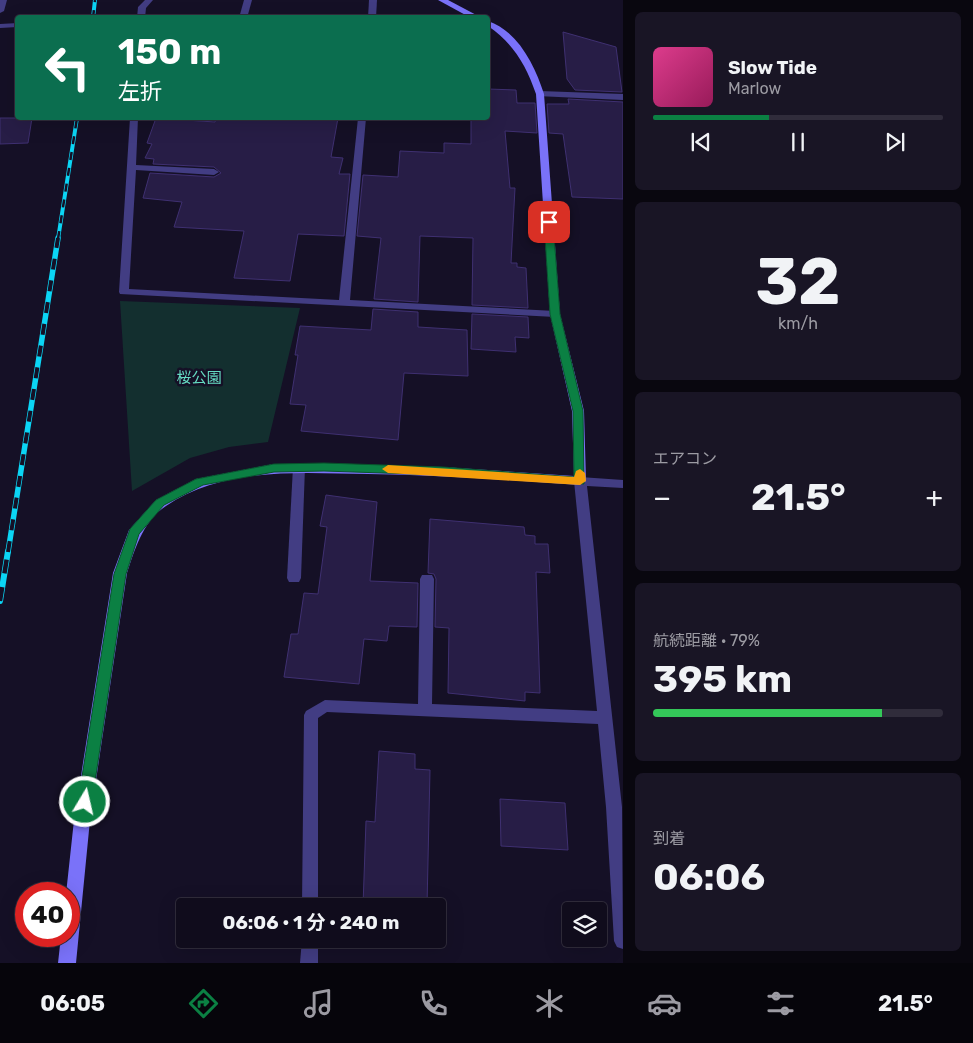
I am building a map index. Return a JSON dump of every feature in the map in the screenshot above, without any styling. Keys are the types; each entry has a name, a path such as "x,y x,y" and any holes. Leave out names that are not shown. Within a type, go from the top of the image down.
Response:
{"street":[{"path":"0,11 3,0"},
{"path":"141,15 142,7 149,0"},
{"path":"245,15 248,0"},
{"path":"372,15 374,0"},
{"path":"442,0 472,15"},
{"path":"490,24 503,32 516,44 533,73 540,94 555,314 578,411 580,481 604,718 623,941"},
{"path":"0,26 15,25"},
{"path":"540,94 623,97"},
{"path":"134,120 124,292 555,314"},
{"path":"344,303 362,120"},
{"path":"132,167 214,172"},
{"path":"294,578 299,467"},
{"path":"67,963 82,820 120,574 134,532 160,502 200,482 249,471 299,467 443,471 623,484"},
{"path":"424,711 427,579"},
{"path":"310,898 311,715 325,706 604,718"},
{"path":"309,963 310,948"}],"green space":[{"name":"桜公園","path":"120,301 300,308 268,442 229,447 190,458 132,491"}],"building":[{"path":"563,32 616,47 622,92 575,90 567,79"},
{"path":"490,89 516,90 517,103 535,103 537,133 505,131 510,188 515,188 511,263 517,263 517,267 526,268 528,308 472,305 473,238 420,236 418,302 374,299 381,238 357,236 363,175 398,177 400,151 444,153 444,143 471,144 471,120 490,120"},
{"path":"568,99 623,102 623,199 572,197 563,134 549,133 547,104 569,104"},
{"path":"0,118 32,120 28,143 0,144"},
{"path":"155,120 215,122 216,120 338,120 331,157 343,158 339,174 350,174 344,236 298,234 290,281 234,278 244,231 174,227 182,202 143,198 150,173 214,177 221,173 214,167 153,164 154,159 145,158 152,144 147,143"},
{"path":"373,309 418,312 418,327 467,330 468,376 404,373 398,440 301,431 306,405 290,404 298,355 295,355 300,326 371,330"},
{"path":"472,314 528,317 529,338 515,337 516,352 471,349"},
{"path":"326,495 377,502 370,581 418,583 417,627 389,626 387,641 364,639 359,684 284,677 291,634 298,634 304,593 318,594 327,527 320,526"},
{"path":"430,519 524,527 525,535 535,536 535,544 548,544 550,573 536,572 540,693 525,692 525,701 448,693 449,628 435,627 436,579 434,574 428,573"},
{"path":"379,751 415,754 415,769 430,770 427,898 363,898 366,821 375,822"},
{"path":"500,799 565,803 568,850 501,846"}],"railway":[{"path":"93,15 95,0"},
{"path":"58,239 77,120"},
{"path":"8,552 58,238"},
{"path":"0,601 8,551"}],"slow traffic":[{"path":"388,469 580,481 580,473"}],"route":[{"path":"85,802 120,574 134,532 160,502 200,482 249,471 274,468 324,467 443,471 580,481 578,411 555,314 549,222"}]}
